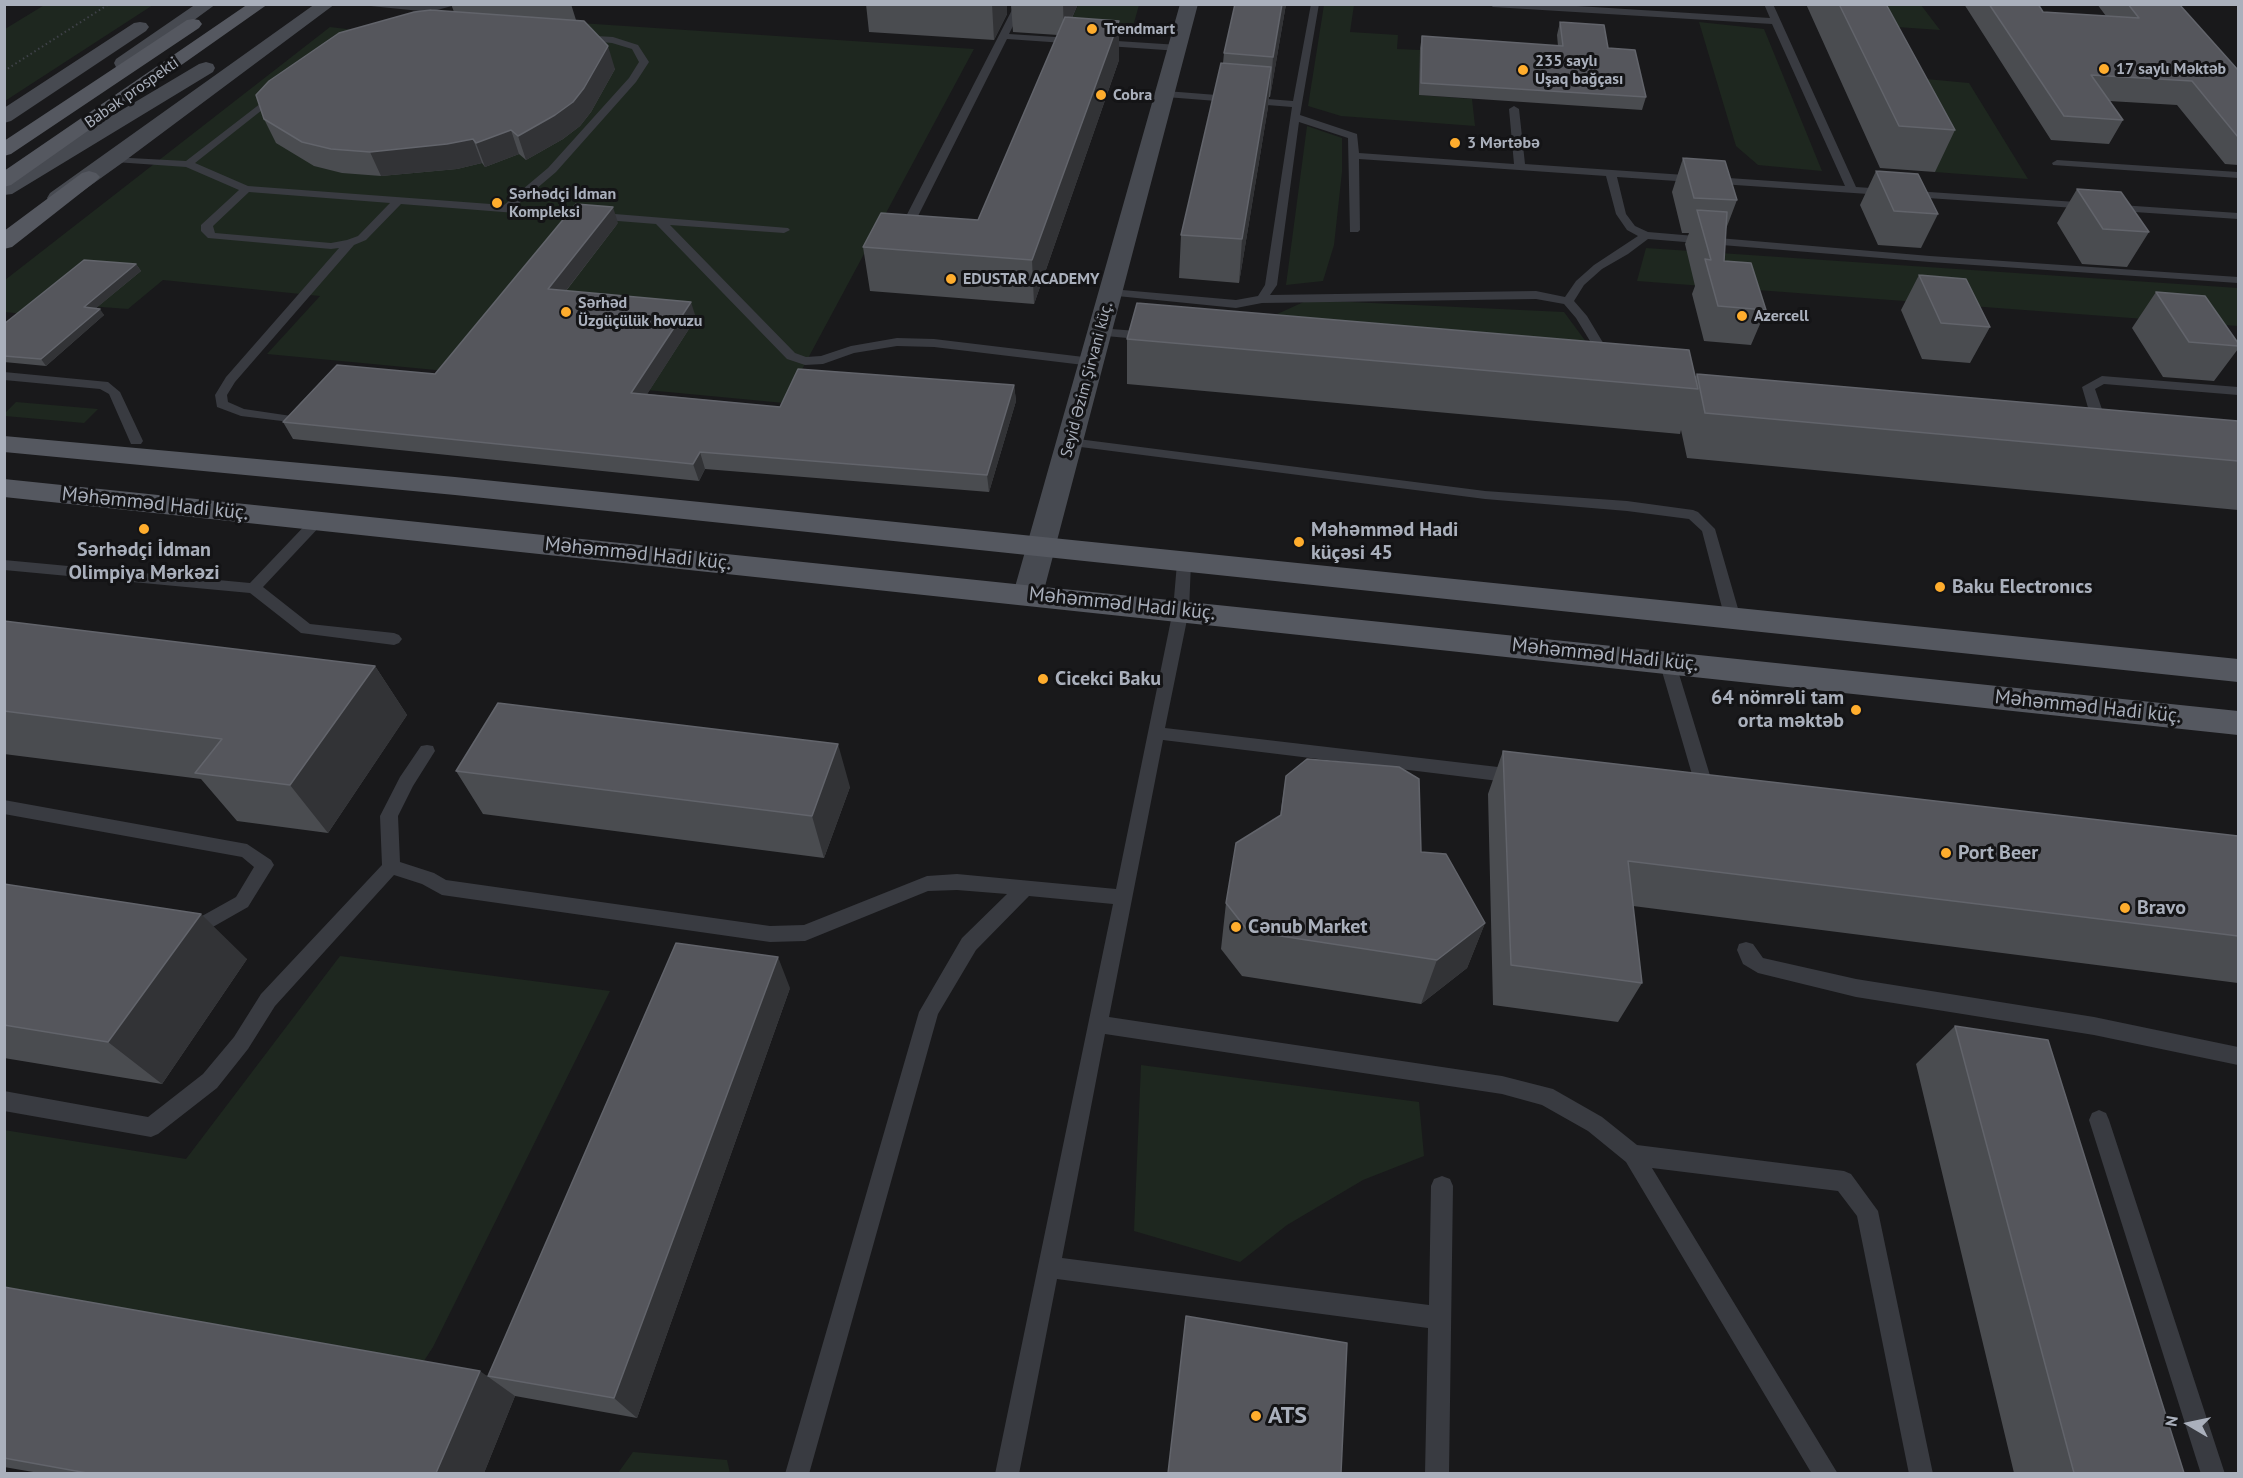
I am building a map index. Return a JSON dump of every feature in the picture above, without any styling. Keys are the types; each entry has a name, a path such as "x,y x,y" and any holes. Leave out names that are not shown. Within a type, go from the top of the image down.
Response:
{"main road":[{"path":"4,148 208,4"},
{"name":"Babək prospekti","path":"4,148 222,4"},
{"name":"Babək prospekti","path":"4,181 260,4"},
{"path":"4,189 171,89 299,4"},
{"path":"4,233 115,159 327,4"},
{"name":"Seyid Əzim Şirvani küç.","path":"1028,594 1179,48 1189,4"},
{"path":"4,117 157,16"},
{"path":"4,242 89,177"},
{"path":"4,428 344,462 455,486"},
{"path":"4,444 455,486 2238,671"},
{"name":"Məhəmməd Hadi küç.","path":"5,490 318,520 1028,594 2238,723"}],"lane":[{"path":"355,4 430,9 455,4"},
{"path":"1262,299 1270,285 1297,104 1315,4"},
{"path":"1493,4 1775,21"},
{"path":"1768,4 1852,190"},
{"path":"1005,9 1018,7"},
{"path":"905,230 1018,7"},
{"path":"1004,36 1179,48"},
{"path":"506,210 552,170 633,80 644,62 635,47 613,40 567,37"},
{"path":"188,164 289,84"},
{"path":"1166,94 1297,104"},
{"path":"1514,108 1520,167"},
{"path":"1295,117 1353,136 1354,230"},
{"path":"1354,156 2238,216"},
{"path":"115,159 188,164 246,189 784,230"},
{"path":"2057,163 2238,175"},
{"path":"1611,174 1621,214 1631,228 1646,235 1930,259 2238,280"},
{"path":"246,189 207,225 207,231 212,236 331,246 350,243 362,238 398,201"},
{"path":"660,221 791,356 823,360 851,350 897,342 934,343 1092,362"},
{"path":"1568,301 1580,283 1598,267 1624,252 1646,235"},
{"path":"293,420 241,412 222,404 221,395 230,380 350,243"},
{"path":"1111,293 1236,304 1262,299 1536,295 1568,301 1581,316 1614,369 1602,369"},
{"path":"1099,332 1159,336"},
{"path":"4,385 11,376 103,385 114,392 136,441"},
{"path":"2098,418 2088,387 2103,380 2238,391"},
{"path":"1070,442 1485,495 1626,506 1693,515 1708,529 1733,619"},
{"path":"254,588 318,520"},
{"path":"1007,1473 1181,610 1184,563"},
{"path":"4,565 254,588 306,629 394,639"},
{"path":"1666,661 1714,799 1685,796"},
{"path":"1155,733 1532,778"},
{"path":"4,1101 150,1127 210,1082 242,1043 268,1000 391,867 389,816 406,782 427,751"},
{"path":"4,807 247,851 265,865 242,902 204,924 168,919"},
{"path":"391,867 428,878 442,887 770,934 805,933 927,884 957,882 1123,897"},
{"path":"797,1473 929,1012 969,944 1025,888"},
{"path":"1746,950 1750,958 1758,965 1856,988 2094,1026 2238,1056"},
{"path":"1098,1024 1502,1085 1546,1096 1595,1124 1633,1155 1826,1473"},
{"path":"2099,1120 2213,1473"},
{"path":"1633,1155 1844,1182 1867,1211 1922,1473"},
{"path":"1437,1473 1442,1186"},
{"path":"1049,1267 1439,1318"}],"path":[{"path":"4,71 109,4"}],"shaded area":[{"path":"46,4 153,5 5,101 5,29"},
{"path":"1078,5 1139,5 1132,30 1069,25"},
{"path":"1324,5 1354,5 1350,32 1398,35 1397,49 1420,50 1419,95 1472,99 1475,126 1341,116 1308,106"},
{"path":"1850,5 1921,5 1940,30 1897,27 1926,79 1969,83 2028,179 1935,172"},
{"name":"Sərhədçi İdman Kompleksi","path":"443,14 974,49 784,403 267,354 320,296 163,280 128,309 48,303 34,315 5,312 5,280 330,27 363,31"},
{"path":"1699,22 1764,29 1822,171 1758,165 1736,146"},
{"path":"1307,126 1342,138 1342,172 1334,245 1323,281 1286,285"},
{"path":"1646,248 2238,288 2238,326 1637,281"},
{"path":"1308,300 1564,312 1598,358 1240,331"},
{"path":"16,402 98,409 84,423 5,416 5,413"},
{"path":"340,956 610,991 433,1347 413,1378 5,1305 4,1130 186,1159"},
{"path":"1141,1065 1419,1102 1424,1156 1363,1180 1287,1225 1240,1262 1134,1231"},
{"path":"633,1452 727,1460 730,1473 618,1473"}],"building":[{"path":"1235,4 1282,4 1273,57 1224,53"},
{"path":"1839,4 1886,4 1955,130 1899,126"},
{"path":"1989,4 2038,4 2043,12 2139,18 2128,4 2179,4 2238,70 2238,137 2192,81 2091,75 2123,120 2064,116"},
{"path":"431,10 584,21 608,46 584,88 573,102 518,136 511,130 476,143 473,139 370,152 331,149 302,142 264,119 256,95 269,81 339,33 414,12"},
{"path":"1065,17 1119,21 1032,260 863,247 881,213 978,220"},
{"path":"1560,22 1604,25 1608,48 1635,50 1646,97 1421,83 1422,36 1563,46"},
{"path":"1221,63 1271,67 1242,239 1181,235"},
{"path":"1683,158 1725,161 1737,200 1694,198"},
{"path":"1876,171 1918,174 1938,214 1894,211"},
{"path":"2077,189 2121,192 2149,232 2103,229"},
{"path":"576,204 613,207 548,289 691,302 631,393 780,407 798,369 1014,385 987,475 700,452 693,464 283,422 337,365 435,374"},
{"path":"1697,210 1727,212 1724,261 1751,263 1766,310 1718,306 1705,259 1711,260"},
{"path":"84,260 136,264 84,307 100,309 41,359 4,356 4,324"},
{"path":"1919,275 1966,279 1990,327 1941,323"},
{"path":"2156,292 2205,296 2238,346 2189,342"},
{"path":"1137,303 1689,350 1698,389 1127,339"},
{"path":"1697,374 2238,421 2238,461 1705,413"},
{"path":"4,621 375,666 290,785 195,773 222,739 4,711"},
{"path":"498,703 838,744 812,816 456,771"},
{"path":"1503,751 2238,836 2238,936 1628,861 1642,983 1511,965"},
{"path":"1307,759 1399,767 1419,779 1421,852 1446,854 1485,923 1437,960 1248,931 1226,903 1236,843 1281,815 1286,776"},
{"path":"4,884 201,914 108,1042 4,1025"},
{"path":"676,943 778,957 614,1398 488,1376"},
{"path":"1955,1026 2048,1040 2184,1473 2074,1473"},
{"path":"4,1287 480,1371 436,1473 87,1473 4,1458"},
{"name":"ATS","path":"1186,1316 1347,1343 1341,1473 1168,1473"}],"place":[{"name":"Trendmart","path":"1092,29"},
{"name":"17 saylı Məktəb","path":"2104,69"},
{"name":"235 saylı Uşaq bağçası","path":"1523,70"},
{"name":"Cobra","path":"1101,95"},
{"name":"3 Mərtəbə","path":"1455,143"},
{"name":"Sərhədçi İdman Kompleksi","path":"497,203"},
{"name":"EDUSTAR ACADEMY","path":"951,279"},
{"name":"Sərhəd Üzgüçülük hovuzu","path":"566,312"},
{"name":"Azercell","path":"1742,316"},
{"name":"Sərhədçi İdman Olimpiya Mərkəzi","path":"144,529"},
{"name":"Məhəmməd Hadi küçəsi 45","path":"1299,542"},
{"name":"Baku Electronıcs","path":"1940,587"},
{"name":"Cicekci Baku","path":"1043,679"},
{"name":"64 nömrəli tam orta məktəb","path":"1856,710"},
{"name":"Port Beer","path":"1946,853"},
{"name":"Bravo","path":"2125,908"},
{"name":"Cənub Market","path":"1236,927"},
{"name":"ATS","path":"1256,1416"}]}
